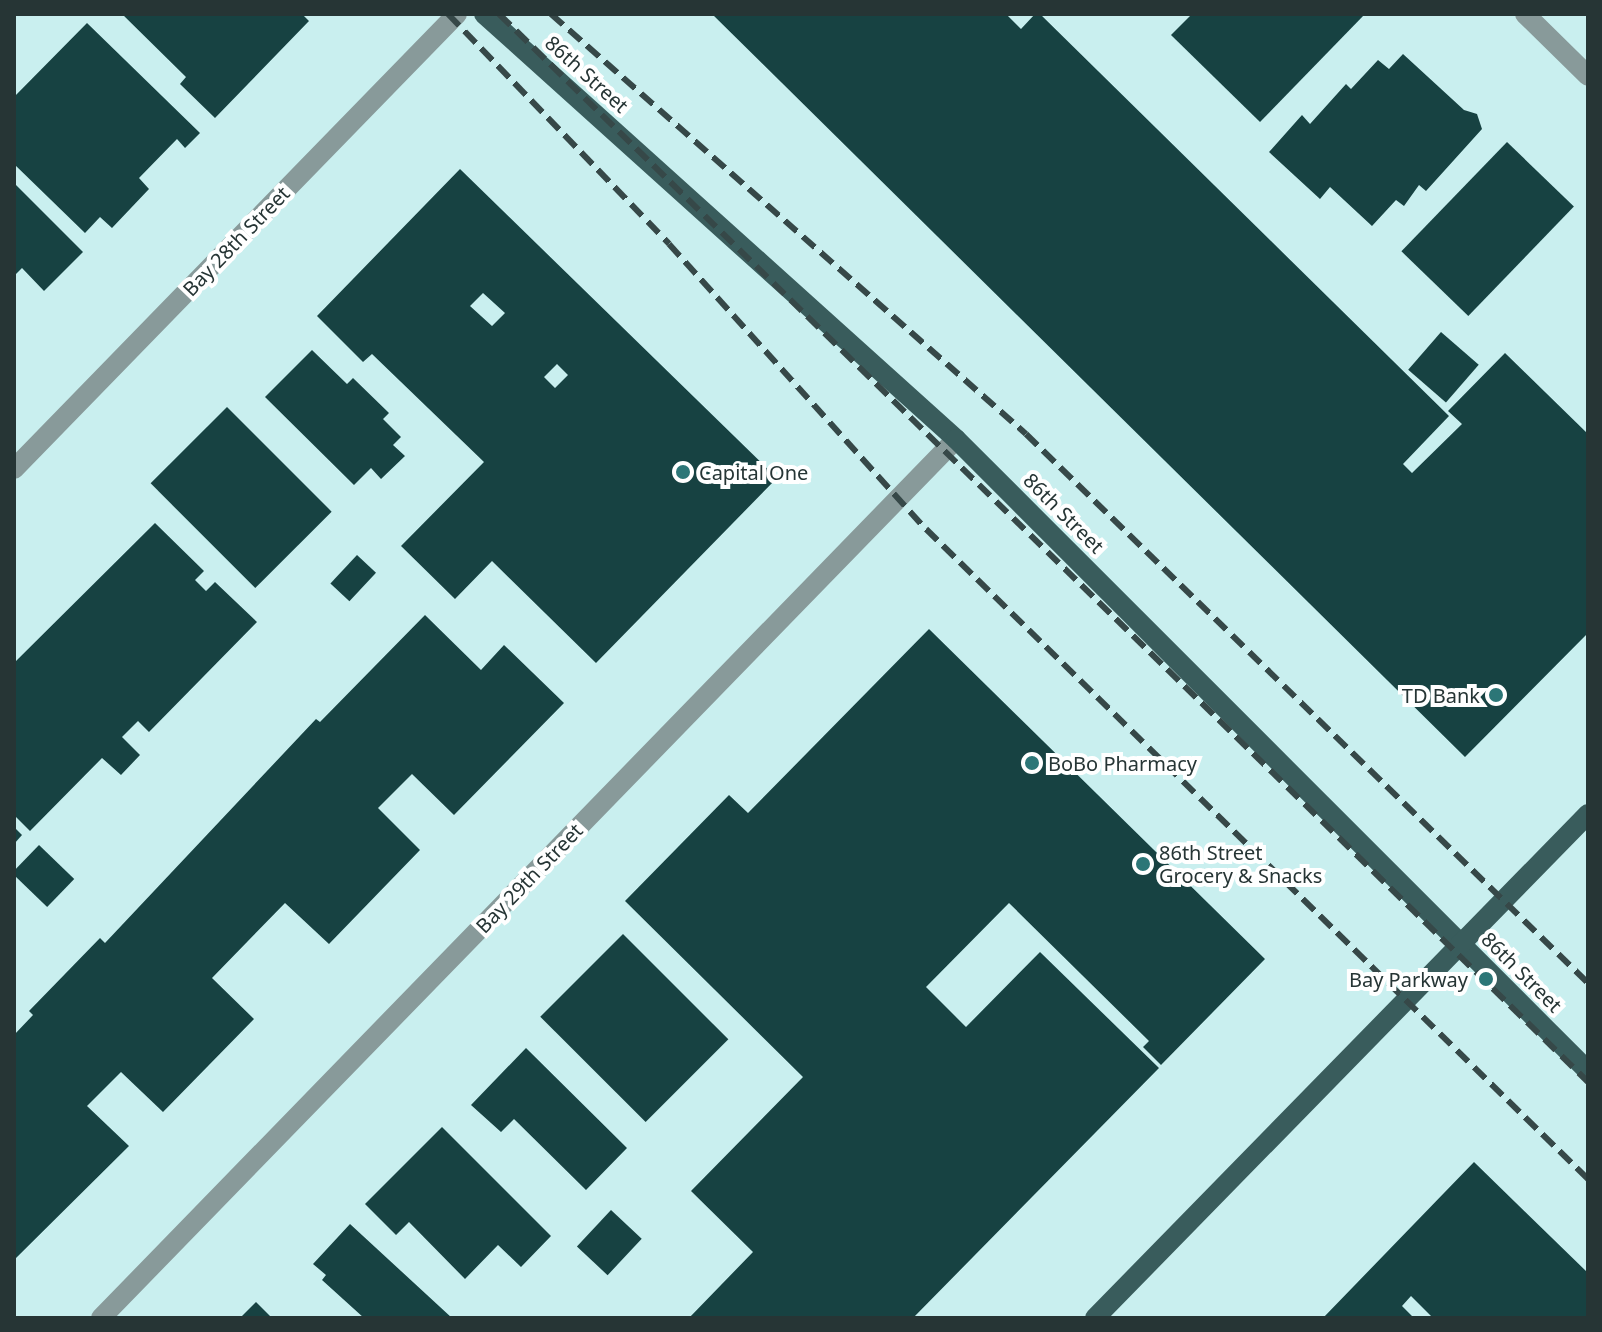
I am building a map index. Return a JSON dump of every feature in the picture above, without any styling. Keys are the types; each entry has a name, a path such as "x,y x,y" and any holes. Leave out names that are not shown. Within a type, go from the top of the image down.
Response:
{"main road":[{"name":"86th Street","path":"484,14 956,439 1588,1071"},
{"path":"1095,1318 1588,814"}],"street":[{"name":"Bay 28th Street","path":"14,469 457,14"},
{"path":"1525,14 1588,76"},
{"name":"Bay 29th Street","path":"101,1318 956,439"}],"building":[{"path":"122,14 302,14 309,21 215,118 180,84 186,77"},
{"path":"712,14 1006,14 1021,29 1035,14 1040,14 1449,416 1403,464 1412,473 1462,424 1448,411 1505,353 1588,434 1588,633 1465,757"},
{"path":"1192,14 1365,14 1260,122 1171,35"},
{"path":"87,23 200,133 185,148 177,139 139,178 149,189 112,228 100,217 85,233 14,164 14,97"},
{"path":"1403,54 1464,110 1477,114 1482,129 1426,191 1419,185 1404,206 1396,200 1372,226 1330,187 1320,199 1269,152 1302,115 1310,124 1346,84 1351,89 1378,60 1389,69"},
{"path":"1507,142 1574,207 1468,316 1401,251"},
{"path":"460,169 777,478 596,663 492,561 455,599 401,546 484,462 372,354 363,362 317,316","holes":["483,293 505,313 492,326 470,306","557,364 568,375 555,388 544,377"]},
{"path":"14,183 83,252 44,291 22,268 14,276"},
{"path":"1441,332 1479,365 1446,403 1408,370"},
{"path":"312,350 347,384 353,378 389,413 383,419 401,437 393,445 405,456 381,479 371,468 354,485 265,397"},
{"path":"227,407 332,512 255,588 151,483"},
{"path":"155,523 204,571 195,580 206,591 215,582 257,622 149,732 138,721 122,737 140,755 121,775 102,758 30,831 14,815 14,663"},
{"path":"357,555 376,573 349,601 330,584"},
{"path":"425,615 481,670 504,645 564,703 454,815 412,774 378,808 420,850 329,944 285,903 212,978 254,1019 163,1112 121,1072 87,1106 129,1146 14,1260 14,1035 33,1015 29,1011 100,938 105,943 316,719 320,722"},
{"path":"929,629 1265,959 1161,1065 1143,1047 1149,1041 1009,903 926,987 966,1027 1040,952 1159,1068 913,1318 689,1318 753,1252 691,1191 803,1077 625,901 729,795 748,813"},
{"path":"14,827 22,835 14,844"},
{"path":"39,845 74,879 47,907 14,875 14,871"},
{"path":"623,934 728,1039 646,1122 540,1017"},
{"path":"526,1048 627,1148 586,1190 514,1119 501,1132 471,1105"},
{"path":"442,1127 551,1236 521,1267 498,1245 465,1279 409,1222 396,1235 365,1204"},
{"path":"1474,1162 1588,1273 1588,1318 1433,1318 1411,1296 1402,1306 1414,1318 1323,1318"},
{"path":"611,1210 642,1239 608,1275 577,1247"},
{"path":"350,1224 452,1318 364,1318 322,1280 326,1275 313,1264"},
{"path":"256,1302 272,1318 240,1318"}],"railway":[{"path":"448,14 669,244 926,529 1588,1179"},
{"path":"499,14 1588,1082"},
{"path":"551,14 1026,434 1588,983"}],"place":[{"name":"Capital One","path":"683,472"},
{"name":"TD Bank","path":"1496,695"},
{"name":"BoBo Pharmacy","path":"1032,763"},
{"name":"86th Street Grocery & Snacks","path":"1143,864"},
{"name":"Bay Parkway","path":"1486,979"}]}
